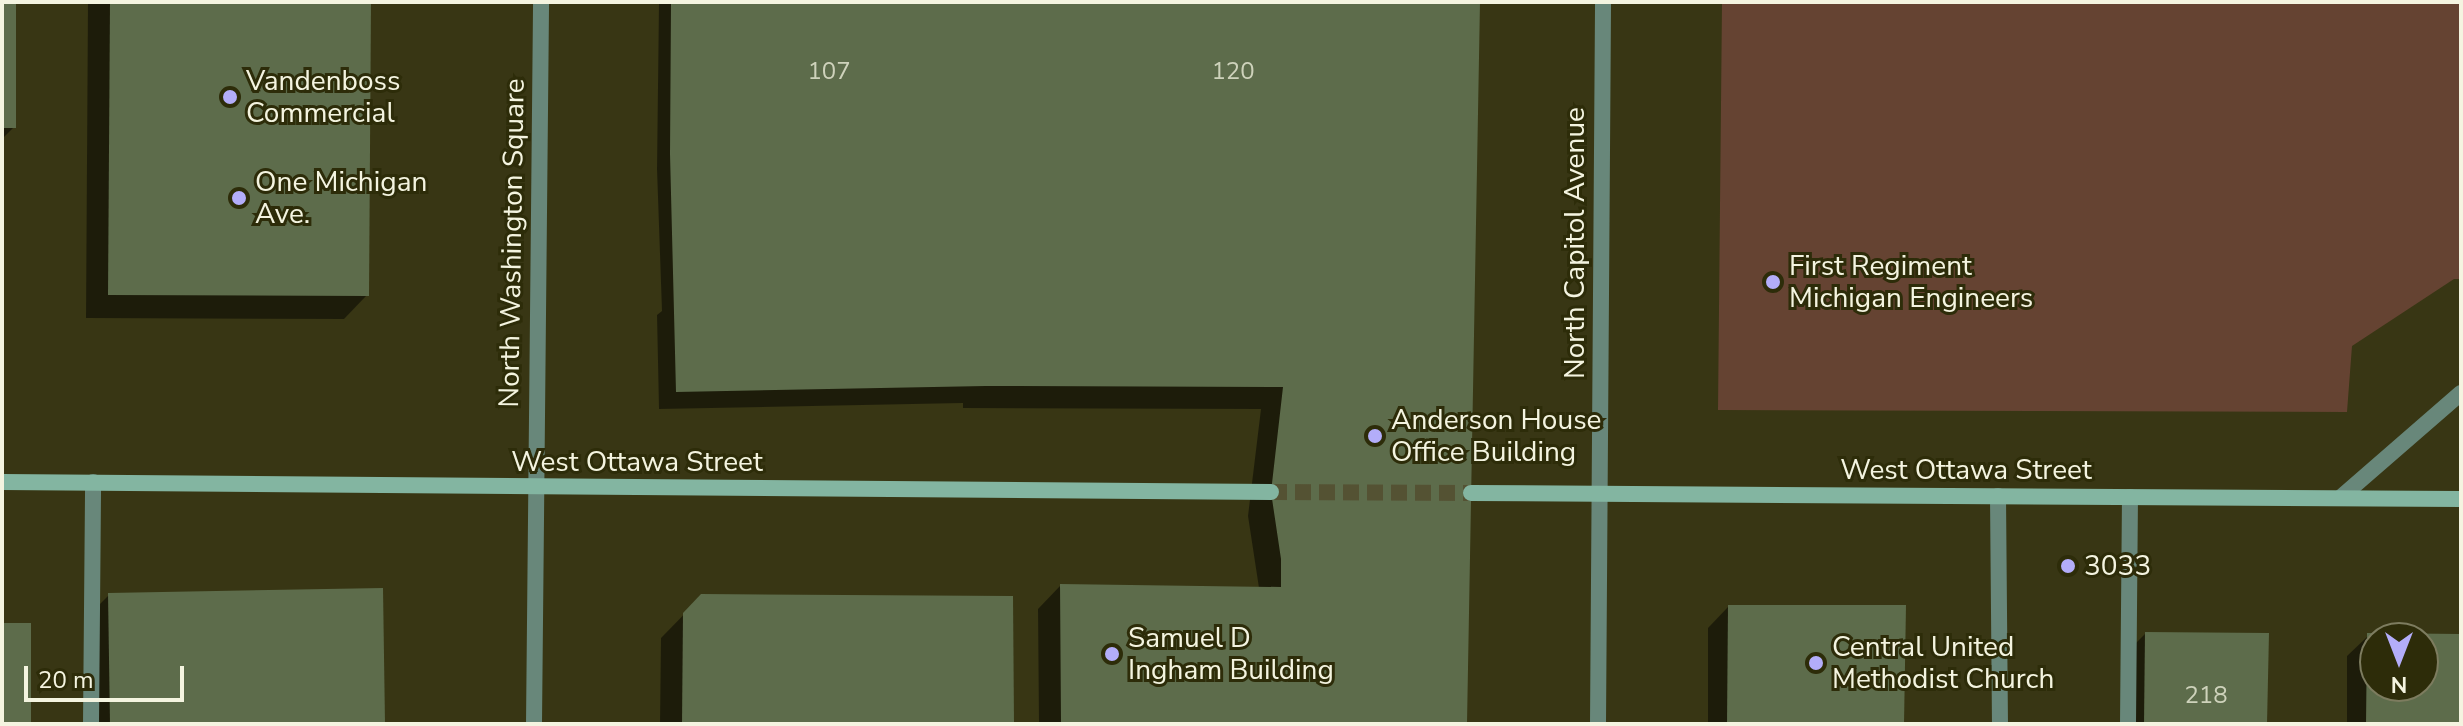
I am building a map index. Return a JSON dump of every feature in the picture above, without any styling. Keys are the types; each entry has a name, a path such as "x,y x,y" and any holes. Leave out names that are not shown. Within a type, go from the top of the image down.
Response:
{"main road":[{"name":"West Ottawa Street","path":"2,482 1271,492"},
{"name":"West Ottawa Street","path":"1471,493 2461,499"}],"street":[{"name":"North Washington Square","path":"534,724 541,2"},
{"name":"North Capitol Avenue","path":"1598,724 1603,2"},
{"path":"2340,498 2461,393"},
{"path":"91,724 93,482"},
{"path":"1998,496 2000,724"},
{"path":"2128,724 2130,497"}],"shaded area":[{"path":"1722,2 2461,2 2461,279 2454,279 2352,346 2347,412 1718,410"}],"building":[{"path":"2,2 16,2 16,128 2,128"},
{"name":"One Michigan Ave.","path":"110,2 371,2 369,296 108,295"},
{"path":"671,2 1480,2 1467,724 1061,724 1060,584 1281,587 1281,559 1271,492 1283,387 986,386 676,392 670,154"},
{"path":"383,588 385,724 110,724 108,593"},
{"path":"701,594 1013,596 1014,724 682,724 683,613"},
{"name":"Central United Methodist Church","path":"1728,605 1906,605 1904,724 1727,724"},
{"path":"2,623 31,623 31,724 2,724"},
{"path":"2145,632 2269,633 2267,724 2144,724"},
{"path":"2439,634 2461,634 2461,724 2366,724 2366,702 2439,702"}],"tunnel":[{"path":"1271,492 1471,493"}],"place":[{"name":"Vandenboss Commercial","path":"230,97"},
{"name":"One Michigan Ave.","path":"239,198"},
{"name":"First Regiment Michigan Engineers","path":"1773,282"},
{"name":"Anderson House Office Building","path":"1375,436"},
{"name":"3033","path":"2068,566"},
{"name":"Samuel D Ingham Building","path":"1112,654"},
{"name":"Central United Methodist Church","path":"1816,663"}]}
